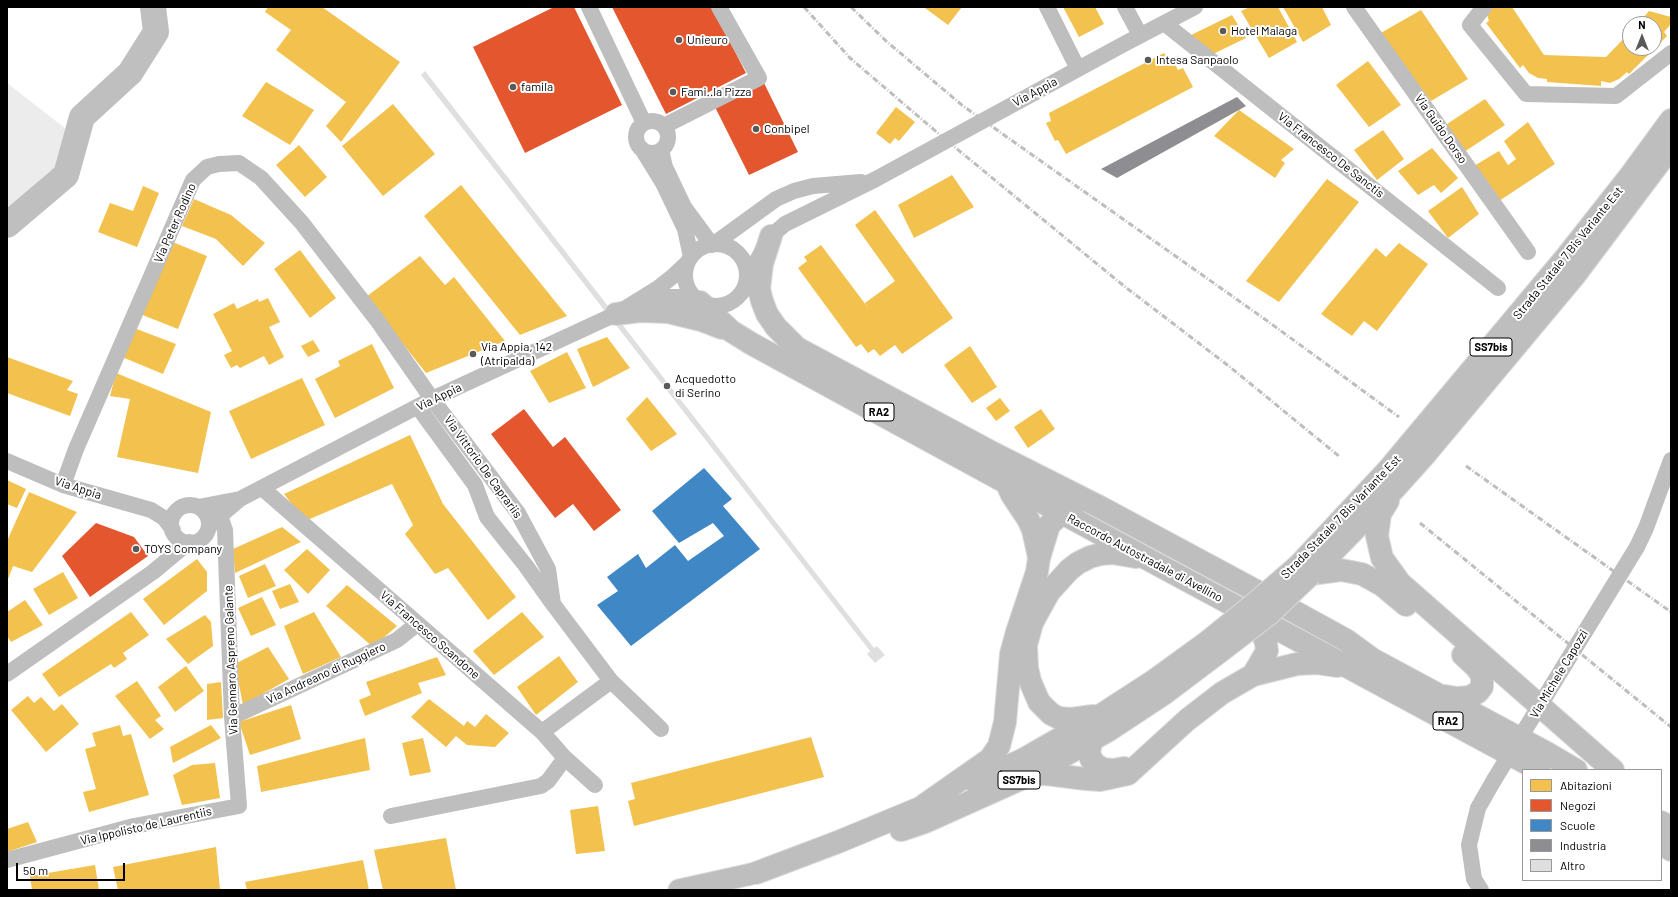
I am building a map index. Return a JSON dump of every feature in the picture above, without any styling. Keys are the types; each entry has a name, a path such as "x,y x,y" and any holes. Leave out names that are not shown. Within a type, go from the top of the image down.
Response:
{"highway":[{"name":"Strada Statale 7 Bis Variante Est","path":"1305,570 1567,256 1630,176 1671,120"},
{"name":"Strada Statale 7 Bis Variante Est","path":"922,815 1032,774 1094,738 1165,693 1253,606 1305,570 1396,487 1575,275 1671,147"},
{"path":"1610,229 1671,175"},
{"path":"771,236 762,264 759,289 766,314 776,328 797,348"},
{"path":"747,280 760,322 764,328 778,341 787,346 797,348"},
{"path":"698,301 730,331"},
{"path":"616,314 640,311 668,312 701,320 730,331"},
{"name":"Raccordo Autostradale di Avellino","path":"730,331 1062,513 1537,769"},
{"name":"Raccordo Autostradale di Avellino","path":"797,348 993,453 1100,507 1346,640 1372,659 1548,753 1574,769"},
{"path":"1005,481 1012,495 1022,507 1028,518 1033,530 1039,558"},
{"path":"1396,487 1380,514 1377,536 1382,558 1400,583 1612,769"},
{"path":"922,815 990,760 999,746 1007,707 1011,654 1020,620 1037,572 1039,558 1049,525 1062,513 1071,507 1081,506 1196,566 1224,574"},
{"path":"1100,715 1071,719 1059,718 1047,711 1039,702 1030,681 1027,668 1026,645 1032,623 1049,592 1068,570 1078,563 1090,557 1112,553 1148,558"},
{"path":"1305,570 1341,570 1362,574 1382,585 1476,667 1482,675 1482,687 1474,695 1465,698 1439,695"},
{"path":"1252,616 1261,629 1267,651 1253,676"},
{"name":"Strada Statale 7 Bis Variante Est","path":"922,815 1100,715 1154,680 1212,648"},
{"path":"1032,774 1046,774 1100,780 1128,774 1187,720 1222,693 1253,676 1297,664 1316,663 1356,671"},
{"path":"1094,738 1089,751 1091,758 1096,765 1113,770 1140,763"},
{"name":"SS7bis","path":"756,873 840,850 922,815"},
{"path":"1664,827 1671,850"}],"main road":[{"name":"SS7bis","path":"679,890 756,873"}],"street":[{"path":"589,7 644,123"},
{"path":"664,126 759,78 719,7"},
{"path":"1047,7 1078,69"},
{"path":"1125,7 1140,35"},
{"name":"Via Appia","path":"641,299 679,297 698,301 709,306 729,304 738,298 742,292 771,236 785,224 876,178 1140,35 1196,7"},
{"name":"Via Guido Dorso","path":"1354,7 1528,252"},
{"path":"1484,7 1470,24 1526,94 1616,96 1671,53"},
{"name":"Via Francesco De Sanctis","path":"1164,23 1498,288"},
{"path":"642,149 651,152 664,148 668,140 667,131 664,126 660,123 652,121 644,123 637,131 636,137 637,142 662,183 685,229 690,259 685,270 685,279 687,287 698,301"},
{"path":"660,150 665,167 684,207 713,244 725,246 734,250 742,258 746,267 747,280"},
{"name":"Via Peter Rodino","path":"64,485 76,449 193,180 207,167 219,164 238,163 261,178 302,223 377,320 432,399"},
{"name":"Via Appia","path":"215,520 240,499 432,399 616,314 641,299 672,277 704,247 713,244 776,199 794,191 813,186 858,182 876,178"},
{"name":"Via Vittorio De Caprariis","path":"432,399 518,513 548,569 553,604"},
{"name":"Via Vittorio De Caprariis","path":"418,407 479,492 487,517 526,566 612,681 661,729"},
{"name":"Via Michele Capozzi","path":"1481,890 1474,879 1469,846 1478,808 1637,547 1646,528 1671,460"},
{"name":"Via Appia","path":"7,461 64,485 151,510 164,518 179,536"},
{"path":"479,492 493,478"},
{"name":"Via Francesco Scandone","path":"262,488 542,732 565,758 595,785"},
{"name":"Via Appia","path":"198,507 240,499"},
{"path":"7,674 153,572 170,557 179,536 172,518 180,508 189,505 198,507 215,520 206,535 201,539 179,536"},
{"name":"Via Appia","path":"151,510 180,508"},
{"name":"Via Gennaro Aspreno Galante","path":"215,520 226,530 232,717 238,806"},
{"name":"Via Andreano di Ruggiero","path":"232,717 396,640 417,624"},
{"path":"542,732 612,681"},
{"path":"391,816 541,786 548,781 565,758"},
{"name":"Via Ippolisto de Laurentiis","path":"7,860 134,826 238,806"}],"shaded area":[{"path":"7,83 70,132 48,183 7,214"}],"building: Abitazioni":[{"path":"268,7 322,7 400,62 341,142 326,126 346,102 276,50 291,30 265,12"},
{"path":"962,7 948,25 925,8"},
{"path":"1063,7 1095,7 1104,24 1079,37"},
{"path":"1250,7 1278,7 1297,42 1269,58 1241,11"},
{"path":"1283,7 1322,7 1331,25 1303,42"},
{"path":"1495,7 1512,7 1544,55 1606,57 1622,40 1622,56 1647,56 1629,74 1627,72 1619,79 1610,83 1601,81 1601,86 1547,82 1547,79 1538,78 1529,73 1523,65 1520,68 1486,23 1489,21 1485,9"},
{"path":"1421,10 1468,79 1431,101 1379,34"},
{"path":"1649,11 1671,17 1671,24 1664,32 1667,36 1662,41 1662,16 1645,16"},
{"path":"1232,15 1246,38 1211,55 1187,37"},
{"path":"1164,53 1168,59 1171,57 1178,70 1183,68 1193,87 1066,154 1058,140 1055,141 1046,123 1051,121 1049,113"},
{"path":"1368,61 1401,105 1369,127 1336,85"},
{"path":"266,82 314,110 290,145 242,116"},
{"path":"1485,99 1505,125 1464,152 1444,126"},
{"path":"393,104 435,154 383,196 342,146"},
{"path":"896,107 915,122 899,141 895,138 890,144 876,133"},
{"path":"1239,110 1294,149 1281,160 1285,163 1275,178 1214,136"},
{"path":"1528,122 1555,164 1499,201 1474,166 1499,151 1508,165 1516,159 1504,141"},
{"path":"1383,130 1404,159 1377,180 1354,150"},
{"path":"299,145 327,177 305,197 276,165"},
{"path":"1432,148 1458,178 1441,193 1434,185 1418,195 1398,171"},
{"path":"952,175 974,207 914,238 898,205"},
{"path":"1327,179 1359,202 1279,302 1246,281"},
{"path":"461,185 567,316 520,335 424,216"},
{"path":"143,186 159,193 137,247 98,232 110,203 133,211"},
{"path":"1462,187 1479,214 1448,238 1428,211"},
{"path":"194,199 231,215 265,243 243,266 216,239 182,226"},
{"path":"875,210 953,318 902,354 895,345 880,356 874,349 868,353 861,344 856,347 798,268 807,261 804,257 821,245 869,309 865,303 895,281 855,225"},
{"path":"170,241 207,256 178,329 140,314"},
{"path":"1399,243 1428,264 1377,331 1364,321 1352,336 1321,314 1376,248 1386,257"},
{"path":"300,250 336,298 310,318 274,269"},
{"path":"420,256 445,285 454,277 505,341 426,373 366,297"},
{"path":"268,298 280,322 269,327 284,357 269,365 264,356 240,368 237,365 231,368 224,355 232,351 213,314 234,303 237,309 258,299 259,302"},
{"path":"134,328 176,344 163,374 122,357"},
{"path":"607,337 630,368 593,387 577,349"},
{"path":"313,340 320,351 308,357 301,346"},
{"path":"372,344 394,388 335,418 315,379 340,366 338,361"},
{"path":"970,346 997,387 972,403 944,365"},
{"path":"567,352 586,388 549,403 530,371"},
{"path":"7,357 73,381 67,390 78,394 70,416 7,393"},
{"path":"116,373 211,412 198,473 117,457 130,399 110,396"},
{"path":"302,378 325,425 251,459 229,411"},
{"path":"647,397 677,434 651,451 626,419"},
{"path":"1000,398 1010,411 996,421 986,408"},
{"path":"1041,409 1055,429 1028,448 1014,427"},
{"path":"410,435 443,504 516,597 488,620 448,568 435,574 405,534 413,525 392,484 305,521 284,494"},
{"path":"7,480 26,489 17,508 7,504"},
{"path":"29,492 77,512 32,572 13,566 7,579 7,541"},
{"path":"282,527 301,542 235,573 233,549"},
{"path":"307,549 330,570 308,594 284,570"},
{"path":"197,559 207,572 207,591 164,625 143,599"},
{"path":"265,564 276,586 248,598 239,576"},
{"path":"63,572 78,598 49,615 33,589"},
{"path":"290,584 299,602 280,609 272,591"},
{"path":"347,585 397,626 373,647 326,606"},
{"path":"262,597 276,625 251,636 238,608"},
{"path":"25,600 43,625 11,642 7,636 7,612"},
{"path":"131,612 149,635 123,653 127,659 114,668 111,664 59,697 42,674"},
{"path":"314,612 341,657 303,674 284,626"},
{"path":"522,612 544,637 494,675 473,651"},
{"path":"205,615 211,622 213,646 188,664 166,639"},
{"path":"268,647 289,679 243,705 235,664"},
{"path":"559,656 578,682 536,715 517,687"},
{"path":"437,657 446,675 418,683 422,693 365,716 359,700 371,695 366,682"},
{"path":"186,666 204,691 175,712 158,687"},
{"path":"137,681 161,716 155,720 164,729 150,739 115,696"},
{"path":"221,682 223,718 207,720 207,684"},
{"path":"28,696 34,703 41,697 54,711 62,704 79,724 46,752 11,710"},
{"path":"429,699 464,726 467,721 475,727 486,714 509,733 495,747 467,745 456,736 446,747 411,717"},
{"path":"291,705 301,739 250,755 239,722"},
{"path":"120,725 123,736 131,734 149,795 89,812 83,792 96,789 85,749 96,746 92,733"},
{"path":"211,725 221,738 173,763 170,747"},
{"path":"811,737 824,777 634,826 628,801 635,799 631,783"},
{"path":"365,738 370,770 261,792 257,766"},
{"path":"423,738 431,772 410,776 402,743"},
{"path":"215,763 220,798 182,805 173,775 192,765"},
{"path":"598,806 605,851 576,854 570,810"},
{"path":"28,822 37,842 7,852 7,829"},
{"path":"446,838 456,890 383,890 374,850"},
{"path":"216,847 220,890 118,890 113,867"},
{"path":"363,860 369,890 247,890 245,882"},
{"path":"95,865 99,890 32,890 30,876"}],"building: Negozi":[{"path":"554,7 574,7 622,105 525,153 473,47"},
{"name":"Unieuro","path":"612,7 712,7 746,73 666,114"},
{"name":"Conbipel","path":"764,83 798,152 749,175 715,107"},
{"path":"524,409 553,447 565,437 621,510 594,531 573,504 555,518 491,434"},
{"path":"96,523 134,537 148,556 90,597 62,556"}],"building: Scuole":[{"path":"704,468 732,499 723,506 760,549 631,646 597,605 618,591 607,577 638,554 646,568 675,545 688,561 724,536 713,523 679,543 652,511"}],"building: Industria":[{"path":"1237,97 1246,106 1117,178 1101,169"}],"building: Altro":[{"name":"Acquedotto di Serino","path":"425,71 874,648 877,646 885,655 875,663 867,654 870,651 421,75"}],"waterway":[{"path":"7,225 66,175 82,117 130,73 156,32 153,7"}],"railway":[{"path":"804,7 850,58 946,140 1124,286 1230,367 1340,457"},
{"path":"851,7 886,41 963,106 1266,320 1399,417"},
{"path":"1466,466 1671,612"},
{"path":"1420,523 1671,727"}],"place":[{"name":"Hotel Malaga","path":"1223,31"},
{"name":"Unieuro","path":"679,40"},
{"name":"Intesa Sanpaolo","path":"1148,60"},
{"name":"famila","path":"513,87"},
{"name":"Fami..la Pizza","path":"673,92"},
{"name":"Conbipel","path":"756,129"},
{"name":"Via Appia, 142 (Atripalda)","path":"473,354"},
{"name":"Acquedotto di Serino","path":"667,386"},
{"name":"TOYS Company","path":"136,549"}]}
